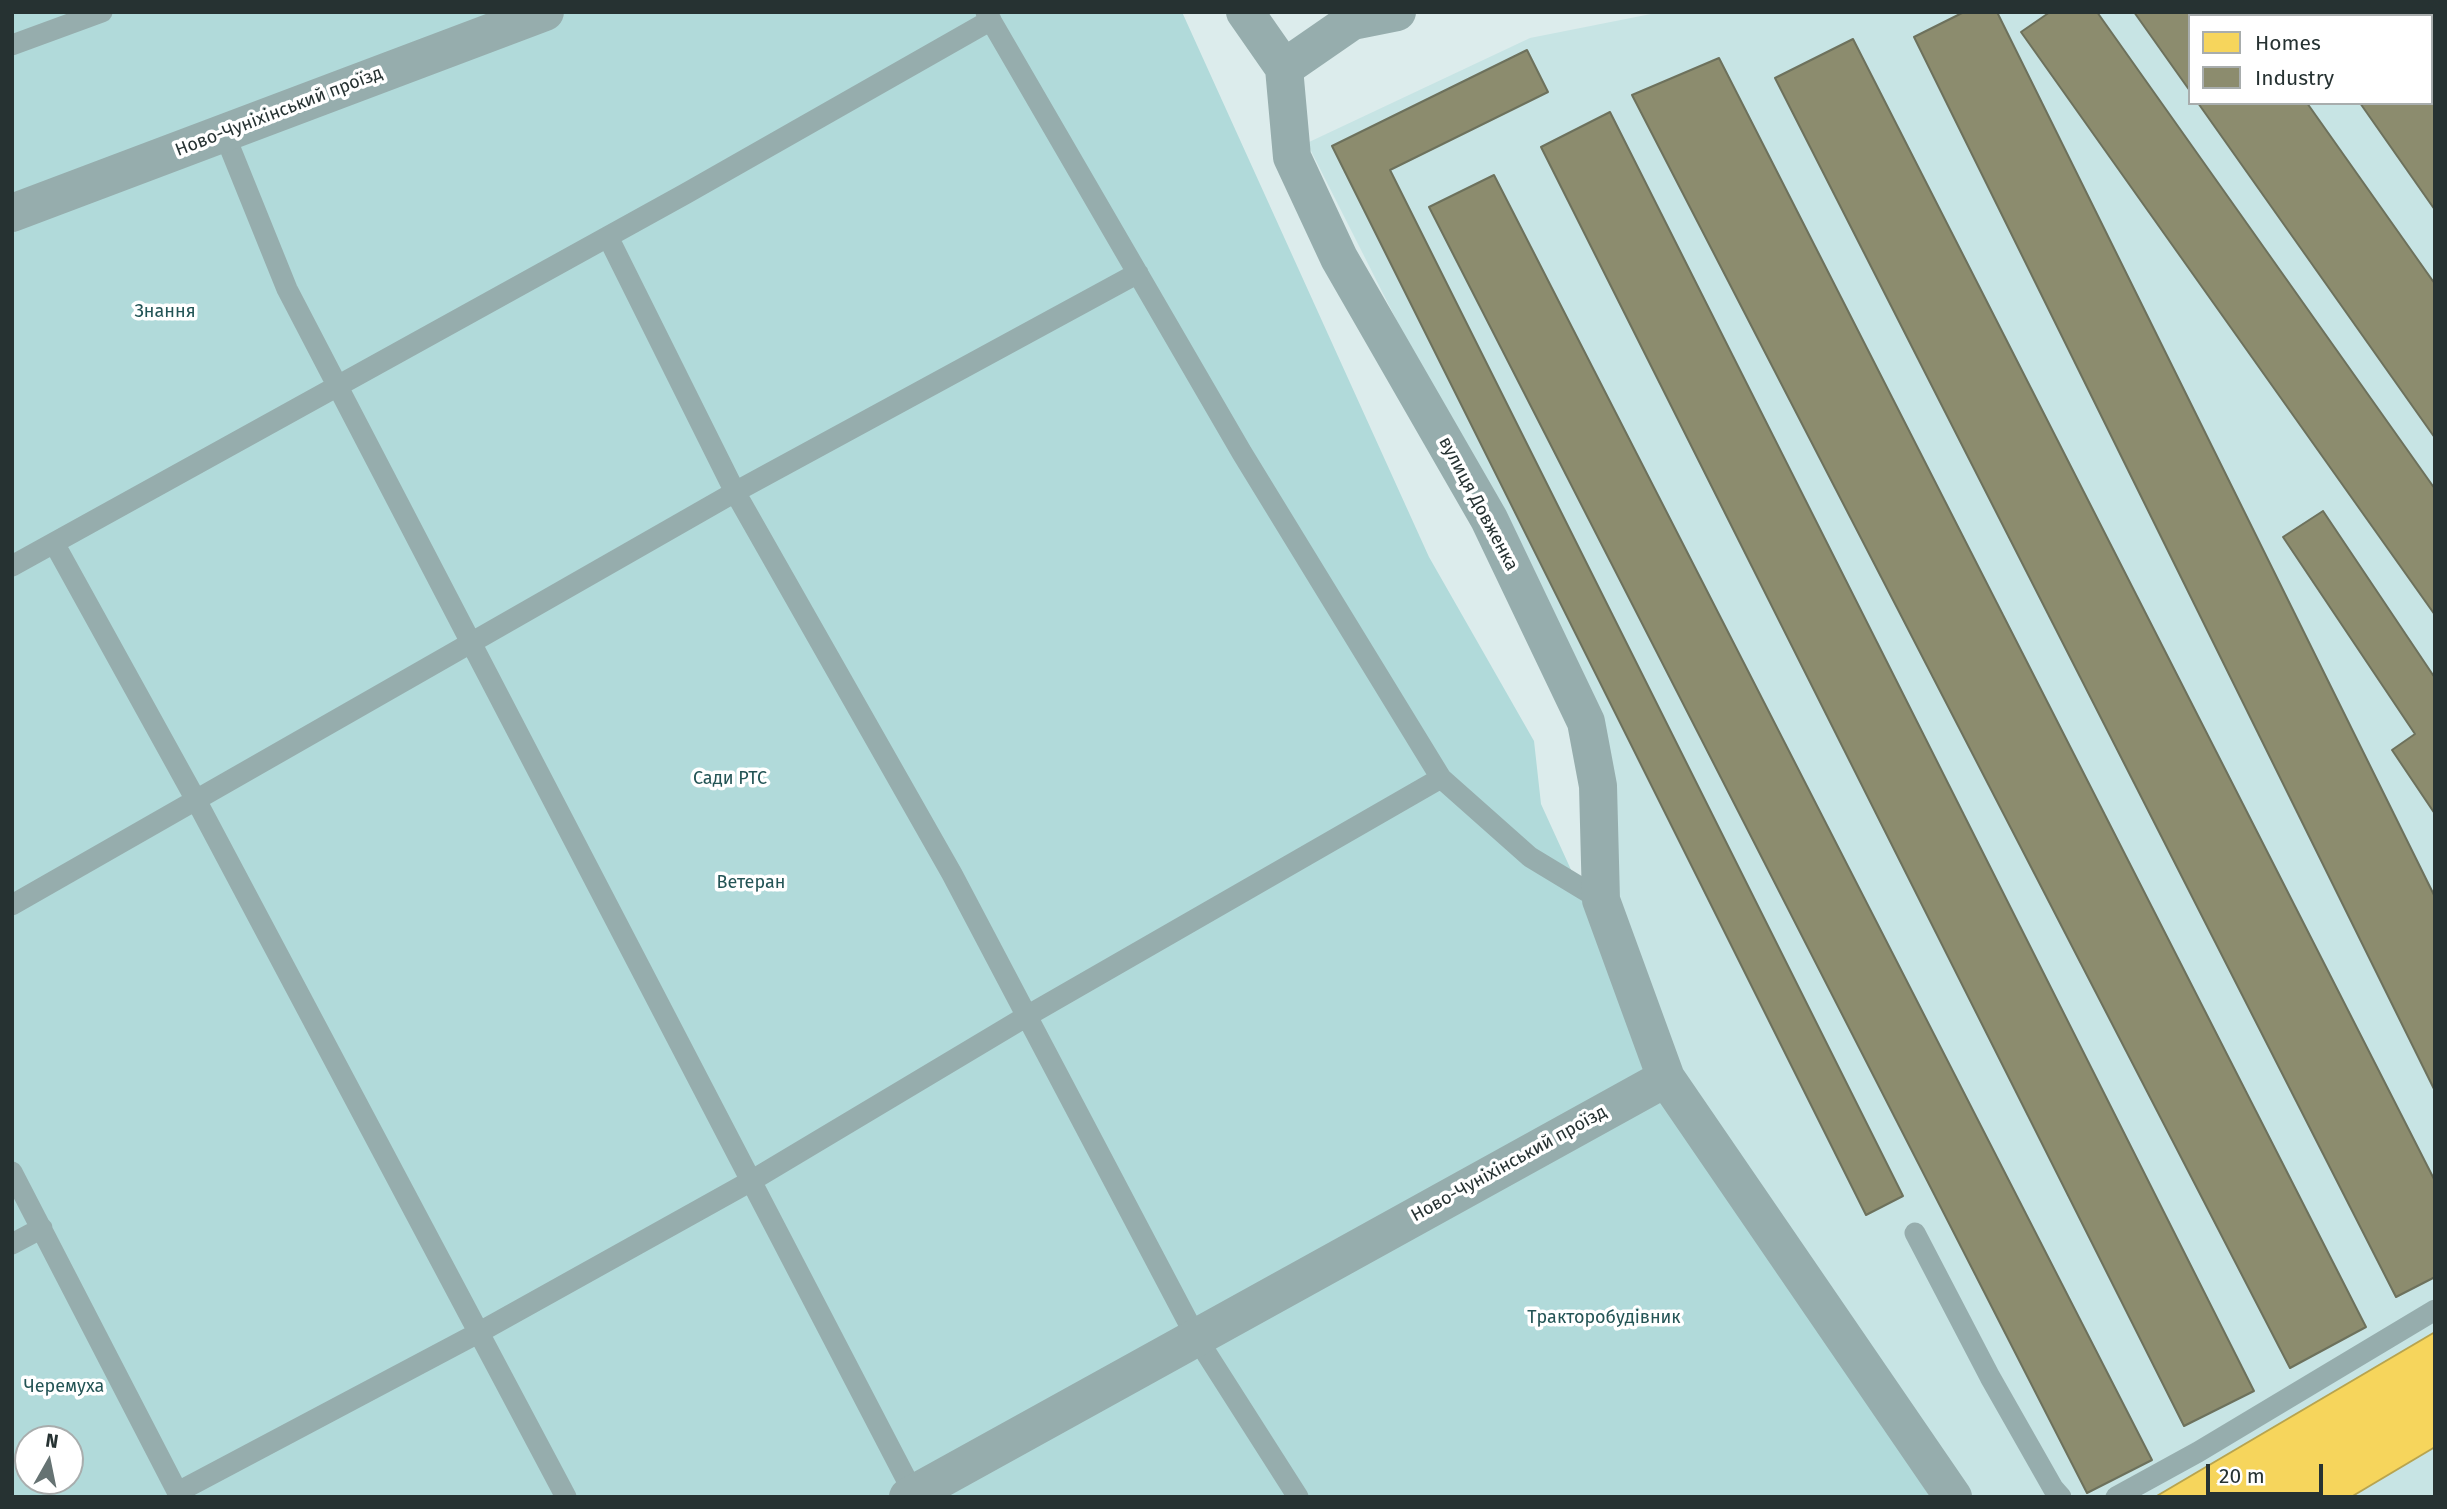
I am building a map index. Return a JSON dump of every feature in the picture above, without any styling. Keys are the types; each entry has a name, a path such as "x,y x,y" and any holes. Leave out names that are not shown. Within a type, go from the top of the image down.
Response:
{"street":[{"name":"Ново-Чуніхінський проїзд","path":"12,213 545,12"},
{"path":"1245,12 1284,68 1352,20 1396,12"},
{"name":"вулиця Довженка","path":"1284,68 1292,157 1339,258 1489,519 1586,722 1598,786 1601,900 1666,1078"},
{"name":"Ново-Чуніхінський проїзд","path":"911,1495 1666,1078"},
{"path":"1666,1078 1953,1497"}],"lane":[{"path":"12,45 102,12"},
{"path":"12,566 608,237 988,16 1242,453 1441,778 1530,857 1601,900"},
{"path":"224,133 287,289 751,1181 911,1495"},
{"path":"608,237 735,492 952,874 1196,1337 1298,1497"},
{"path":"12,905 735,492 1138,274"},
{"path":"54,543 196,800 566,1497"},
{"path":"12,1172 179,1495 751,1181 1027,1016 1441,778"},
{"path":"12,1244 42,1228"},
{"path":"1915,1233 1990,1377 2053,1488 2061,1497"},
{"path":"2116,1497 2198,1452 2435,1310"}],"shaded area":[{"path":"1661,12 2435,12 2435,1497 1965,1497 1672,1068 1612,902 1600,723 1307,143 1530,38"}],"green space":[{"name":"Сади РТС","path":"12,12 1182,12 1429,557 1534,741 1541,804 1666,1078 1930,1497 12,1497"}],"building: Homes":[{"path":"2435,1332 2435,1447 2351,1497 2155,1497"}],"building: Industry":[{"path":"1964,12 1997,12 2435,897 2435,1091 1914,37"},
{"path":"2050,12 2097,12 2435,489 2435,615 2021,32"},
{"path":"2134,12 2243,12 2244,14 2188,14 2188,88"},
{"path":"2297,12 2404,14 2298,14"},
{"path":"1853,39 2435,1181 2435,1277 2396,1297 1775,78"},
{"path":"1527,50 1548,92 1390,170 1903,1196 1866,1215 1332,146"},
{"path":"2433,56 2435,58 2435,210 2361,105 2433,105"},
{"path":"1719,58 2366,1327 2290,1368 1632,95"},
{"path":"2199,105 2308,105 2435,284 2435,438"},
{"path":"1610,112 2254,1391 2184,1426 1541,147"},
{"path":"1494,175 2152,1460 2087,1493 1429,207"},
{"path":"2323,511 2435,678 2435,814 2392,750 2415,734 2283,537"}],"park label":[{"name":"Знання","path":"165,312"},
{"name":"Ветеран","path":"751,883"},
{"name":"Тракторобудівник","path":"1604,1318"},
{"name":"Черемуха","path":"64,1387"}]}
